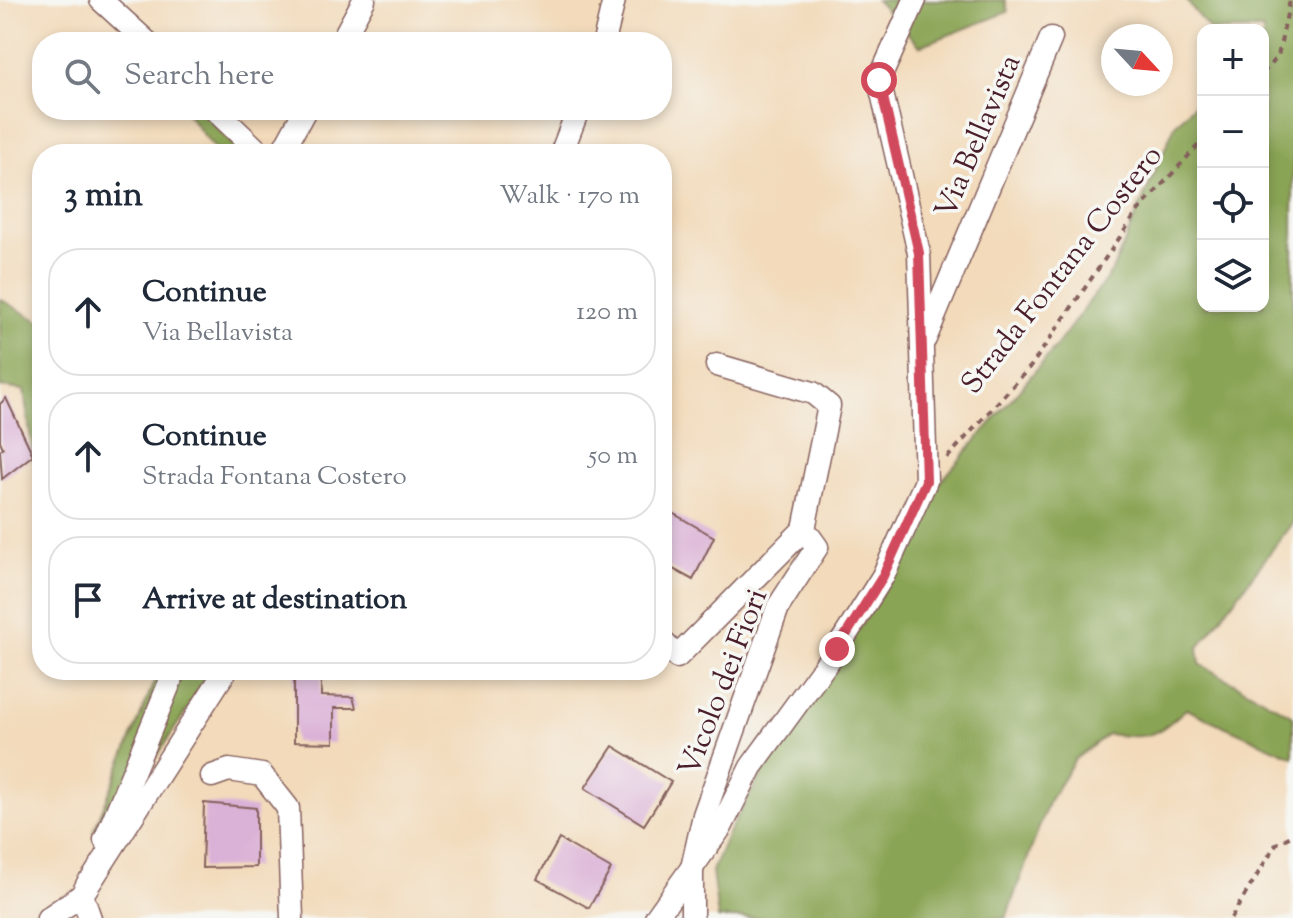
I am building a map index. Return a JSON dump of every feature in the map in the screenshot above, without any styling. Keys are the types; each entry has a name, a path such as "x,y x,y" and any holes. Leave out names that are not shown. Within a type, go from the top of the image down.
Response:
{"street":[{"path":"101,0 136,32"},
{"path":"346,32 364,0"},
{"path":"606,32 614,0"},
{"name":"Via Bellavista","path":"915,0 879,80 919,253 926,481"},
{"name":"Via Bellavista","path":"922,346 1051,38"},
{"path":"225,120 251,144"},
{"path":"286,144 300,120"},
{"path":"565,144 574,120"},
{"name":"Vicolo dei Fiori","path":"672,652 677,657 804,529 829,406 813,393 717,365"},
{"path":"656,918 721,827 751,767 837,649 883,576 926,481"},
{"name":"Vicolo dei Fiori","path":"692,868 704,815 778,607 817,547 804,529"},
{"path":"90,918 82,895 171,680"},
{"path":"48,918 82,895 220,680"},
{"path":"212,776 229,770 262,775 288,808 292,918"},
{"path":"692,868 692,918"}],"path":[{"path":"1269,66 1278,56 1290,0"},
{"name":"Strada Fontana Costero","path":"926,481 1031,366 1138,211 1197,147"},
{"path":"1231,918 1276,844 1293,835"}],"green space":[{"path":"876,0 1005,0 1008,12 920,46"},
{"path":"1186,0 1293,0 1293,522 1198,648 1200,664 1293,716 1293,757 1186,709 1151,734 1108,734 1075,759 1048,803 1006,918 718,918 712,871 727,835 757,782 879,598 932,492 1054,349 1112,271 1175,125 1197,102 1197,312 1269,312 1269,24 1205,24"},
{"path":"192,120 210,120 232,144 211,144"},
{"path":"0,299 32,317 32,447 24,390 0,387"},
{"path":"155,680 206,680 144,776 93,833"}],"building":[{"path":"6,398 32,453 2,479 0,450 3,448 0,441 0,404"},
{"path":"672,513 714,537 693,580 672,568"},
{"path":"294,680 321,680 321,696 353,697 356,708 334,708 334,743 294,742"},
{"path":"613,746 671,782 644,825 585,788"},
{"path":"204,803 256,808 256,867 202,868"},
{"path":"559,839 611,869 589,908 537,879"}],"route":[{"path":"837,649 883,576 926,481 919,253 879,80"}]}
